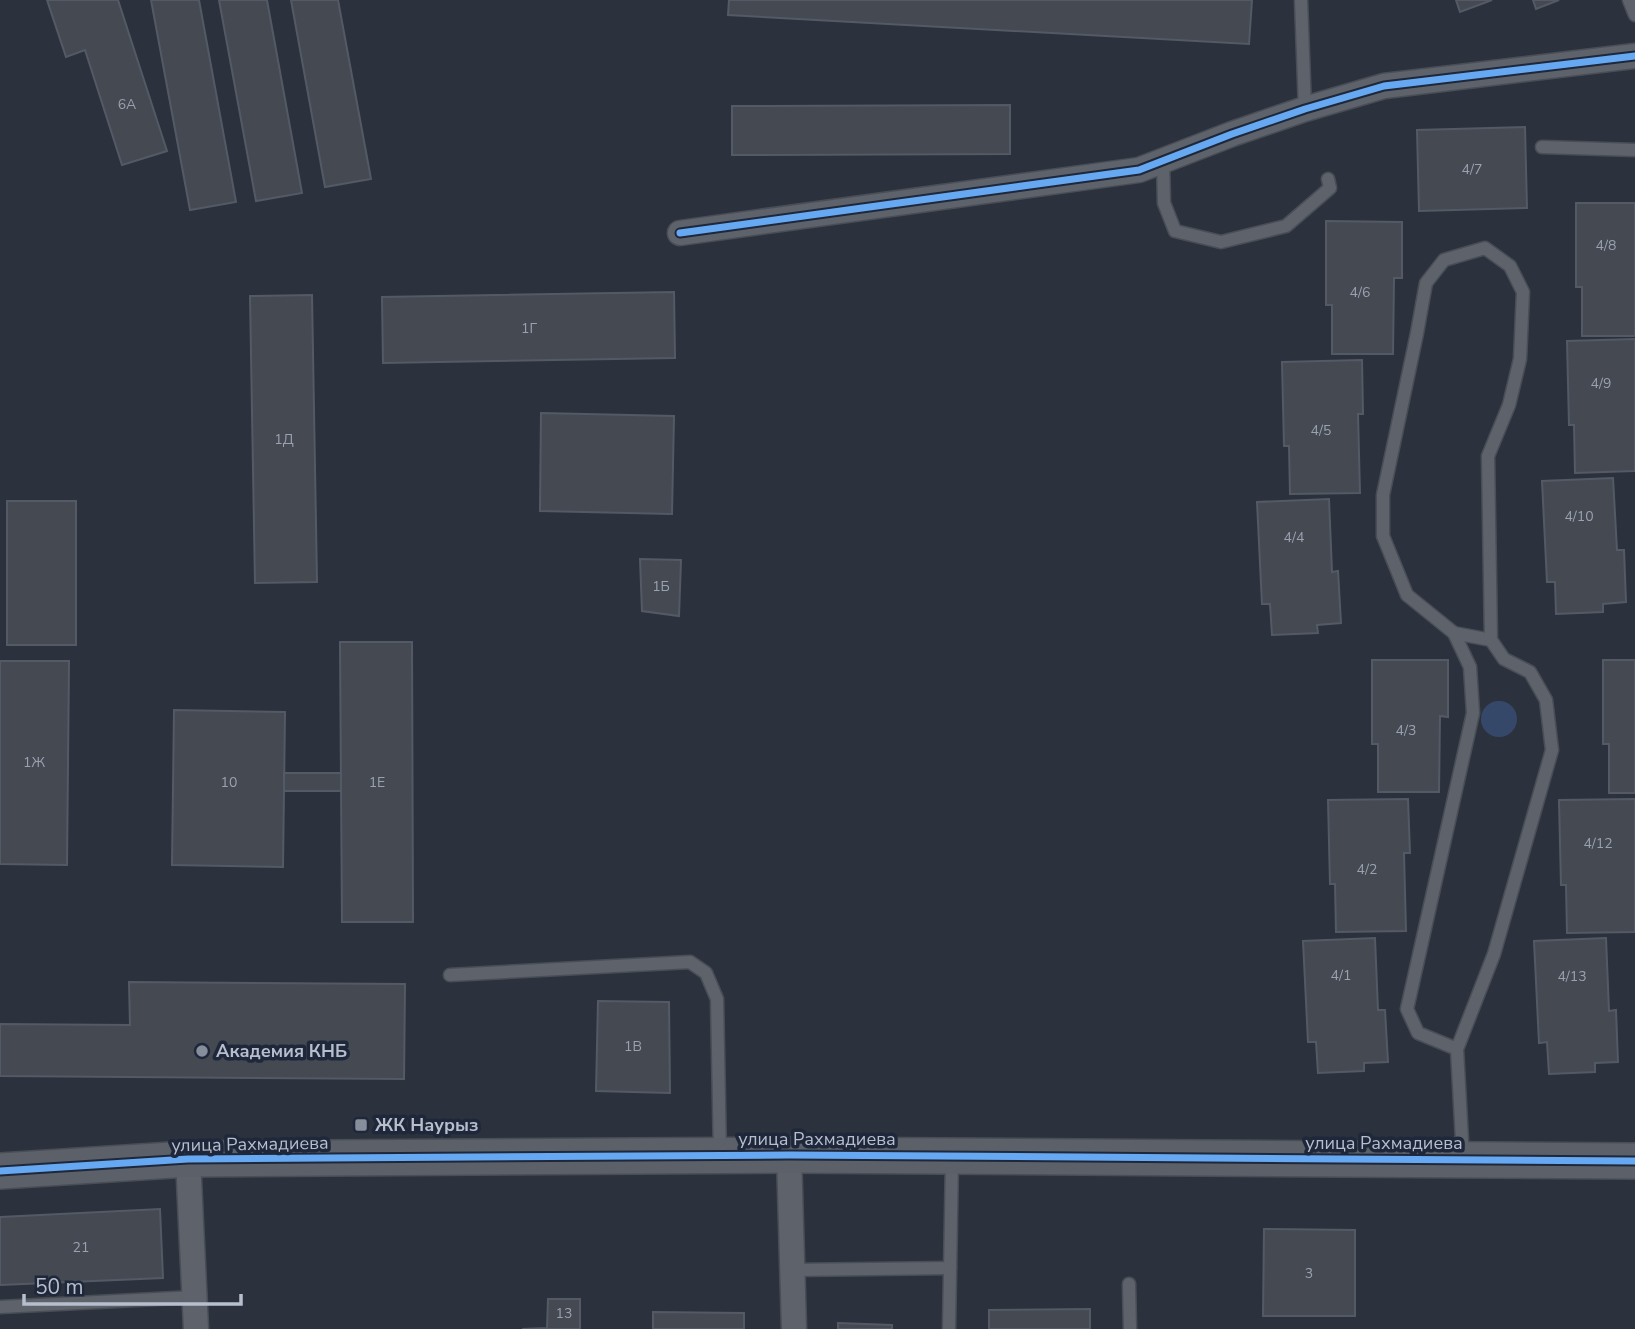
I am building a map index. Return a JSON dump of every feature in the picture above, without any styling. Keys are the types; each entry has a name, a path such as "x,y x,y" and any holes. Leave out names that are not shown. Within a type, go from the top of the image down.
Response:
{"street":[{"path":"680,233 1139,170 1305,109 1384,86 1635,56"},
{"path":"789,1154 794,1329"},
{"name":"улица Рахмадиева","path":"0,1171 188,1159 789,1154 1635,1161"},
{"path":"188,1159 196,1329"}],"lane":[{"path":"1301,0 1305,109"},
{"path":"1542,147 1635,150"},
{"path":"1163,161 1164,203 1175,231 1221,242 1286,226 1330,188 1328,179"},
{"path":"1457,1049 1418,1033 1407,1009 1473,713 1470,667 1454,633 1407,595 1383,536 1383,495 1426,283 1444,260 1485,248 1510,267 1523,292 1520,359 1510,405 1488,456 1492,640 1504,659 1530,672 1546,700 1552,750 1494,954 1457,1049 1463,1159"},
{"path":"1454,633 1492,640"},
{"path":"450,975 690,962 706,972 717,999 720,1155"},
{"path":"949,1329 952,1156"},
{"path":"792,1270 950,1268"},
{"path":"1129,1284 1130,1329"},
{"path":"0,1307 195,1297"}],"water":[{"path":"1499,701 1512,706 1517,719 1512,732 1499,737 1486,732 1481,719 1486,706"}],"building":[{"path":"47,0 118,0 167,151 122,165 85,50 66,57"},
{"path":"151,0 199,0 236,202 190,210"},
{"path":"219,0 267,0 302,193 256,201"},
{"path":"291,0 338,0 371,179 325,187"},
{"path":"729,0 1252,0 1249,44 728,15"},
{"path":"1456,0 1492,0 1460,12"},
{"path":"1533,0 1559,0 1536,9"},
{"path":"1010,105 1010,154 732,155 732,106"},
{"path":"1525,127 1527,208 1419,211 1417,130"},
{"path":"1576,203 1635,203 1635,336 1582,336 1582,287 1576,287"},
{"path":"1326,221 1402,222 1402,278 1394,278 1393,354 1332,354 1332,305 1326,305"},
{"path":"674,292 675,358 383,363 382,297"},
{"path":"312,295 317,582 255,583 250,296"},
{"path":"1635,339 1635,471 1575,473 1574,425 1569,425 1567,341"},
{"path":"1362,360 1363,414 1358,414 1360,493 1290,494 1289,446 1284,446 1282,362"},
{"path":"541,413 674,416 672,514 540,511"},
{"path":"1613,478 1617,550 1624,550 1626,602 1603,604 1603,612 1556,614 1555,582 1547,582 1542,481"},
{"path":"1329,499 1332,572 1338,571 1341,623 1317,625 1318,633 1272,635 1270,604 1262,604 1257,502"},
{"path":"7,501 76,501 76,645 7,645"},
{"path":"640,559 681,560 679,616 642,611"},
{"path":"340,642 412,642 413,922 342,922"},
{"path":"1372,660 1448,660 1448,717 1440,716 1439,792 1378,792 1378,744 1372,744"},
{"path":"1603,660 1635,660 1635,793 1609,793 1609,744 1603,744"},
{"path":"0,661 69,661 67,865 0,864"},
{"path":"174,710 285,712 283,867 172,865"},
{"path":"284,773 341,773 341,791 284,791"},
{"path":"1408,799 1410,853 1404,853 1406,931 1336,932 1335,884 1330,884 1328,800"},
{"path":"1635,799 1635,932 1567,933 1566,885 1561,885 1559,800"},
{"path":"1375,938 1378,1010 1385,1010 1388,1062 1364,1063 1364,1071 1318,1073 1316,1042 1308,1042 1303,941"},
{"path":"1606,938 1609,1011 1616,1010 1618,1062 1595,1063 1595,1072 1549,1074 1547,1042 1539,1043 1534,941"},
{"name":"Академия КНБ","path":"129,982 405,984 404,1079 0,1076 0,1024 130,1025"},
{"path":"598,1001 669,1002 670,1093 596,1091"},
{"path":"160,1209 163,1278 0,1285 0,1217"},
{"path":"1264,1229 1355,1230 1355,1316 1263,1316"},
{"path":"548,1299 580,1299 580,1329 522,1329 547,1328"},
{"path":"1090,1309 1090,1329 989,1329 989,1310"},
{"path":"653,1312 744,1313 744,1329 653,1329"},
{"path":"838,1323 892,1325 892,1329 838,1329"}],"cycle path":[{"path":"680,233 1139,170 1232,134 1384,86 1635,56"},
{"path":"0,1171 188,1159 789,1155 1635,1161"}],"place":[{"name":"Академия КНБ","path":"202,1051"},
{"name":"ЖК Наурыз","path":"361,1125"}]}
